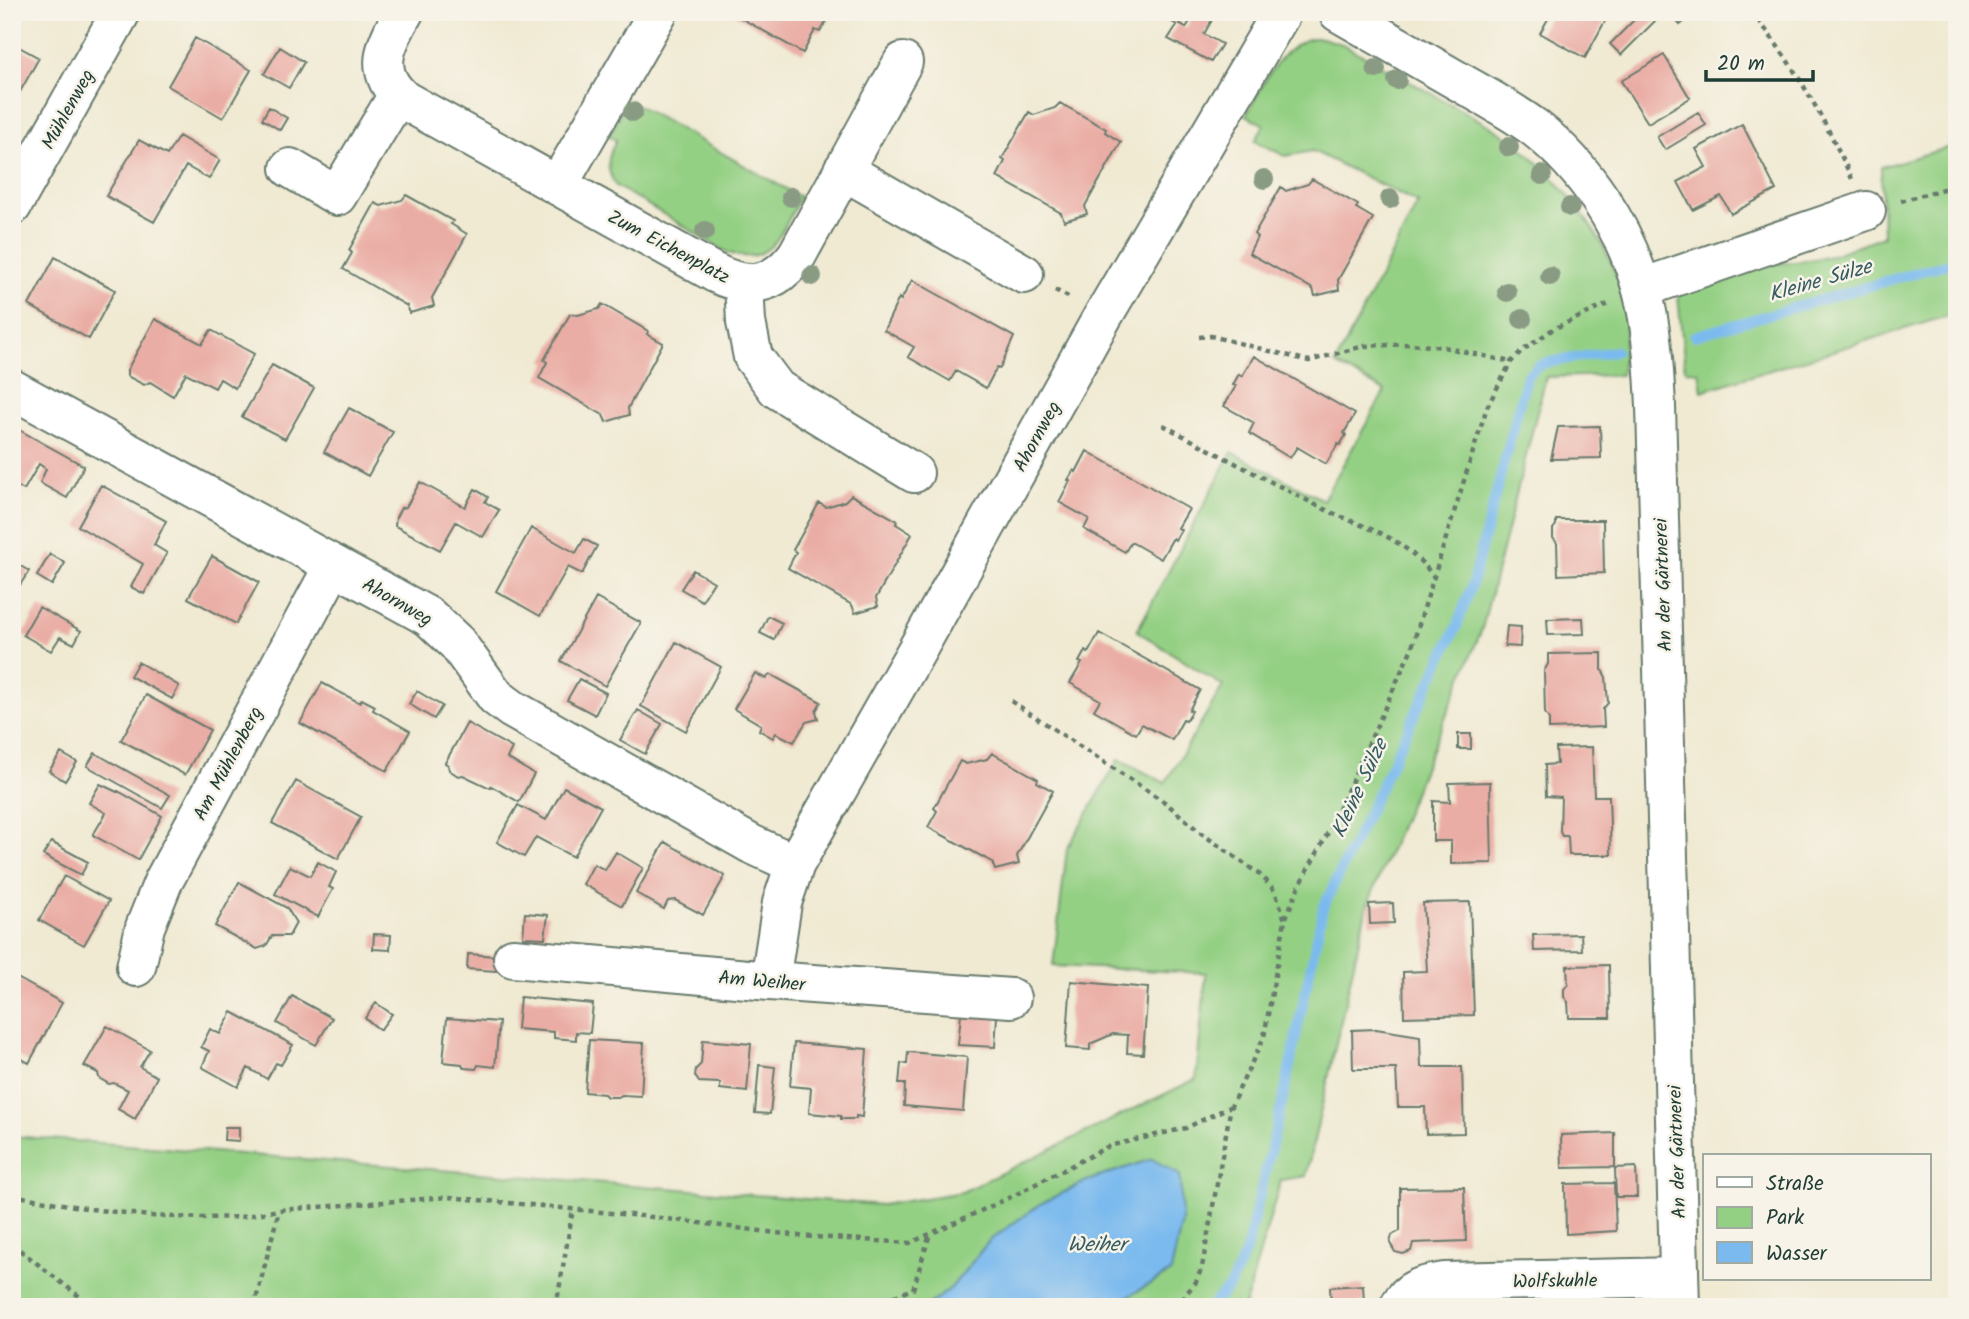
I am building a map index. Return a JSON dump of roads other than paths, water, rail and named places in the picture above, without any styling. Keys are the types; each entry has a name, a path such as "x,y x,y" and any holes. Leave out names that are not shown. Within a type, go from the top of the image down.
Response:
{"street":[{"name":"Mühlenweg","path":"12,206 121,12"},
{"path":"290,168 337,196 398,95 385,75 384,57 390,37 404,12"},
{"path":"558,185 658,12"},
{"name":"Ahornweg","path":"770,981 782,903 794,864 1103,316 1282,12"},
{"name":"An der Gärtnerei","path":"1338,12 1516,114 1550,141 1603,205 1623,238 1642,288 1650,328 1657,419 1679,1292"},
{"name":"Zum Eichenplatz","path":"398,95 414,107 715,273 744,283 772,279 791,263 804,244 903,62"},
{"path":"844,170 1024,274"},
{"path":"1642,288 1866,211"},
{"path":"744,283 746,322 753,356 777,389 914,473"},
{"name":"Ahornweg","path":"12,389 413,608 441,627 457,643 496,697 512,709 751,844 794,864"},
{"name":"Am Mühlenberg","path":"136,967 145,927 163,882 334,565"},
{"name":"Am Weiher","path":"513,958 770,981 1011,998"},
{"name":"Wolfskuhle","path":"1399,1307 1404,1297 1413,1290 1435,1283 1679,1292"}],"water":[{"name":"Weiher","path":"1152,1159 1180,1175 1182,1221 1171,1272 1106,1307 926,1307 951,1288 989,1241 1040,1204 1087,1181"}],"waterway":[{"name":"Kleine Sülze","path":"1694,336 1957,261"},
{"name":"Kleine Sülze","path":"1210,1307 1230,1286 1246,1251 1283,1099 1323,908 1457,626 1472,584 1527,376 1538,366 1550,362 1616,351"},
{"name":"Kleine Sülze","path":"12,1300 22,1307"}]}
